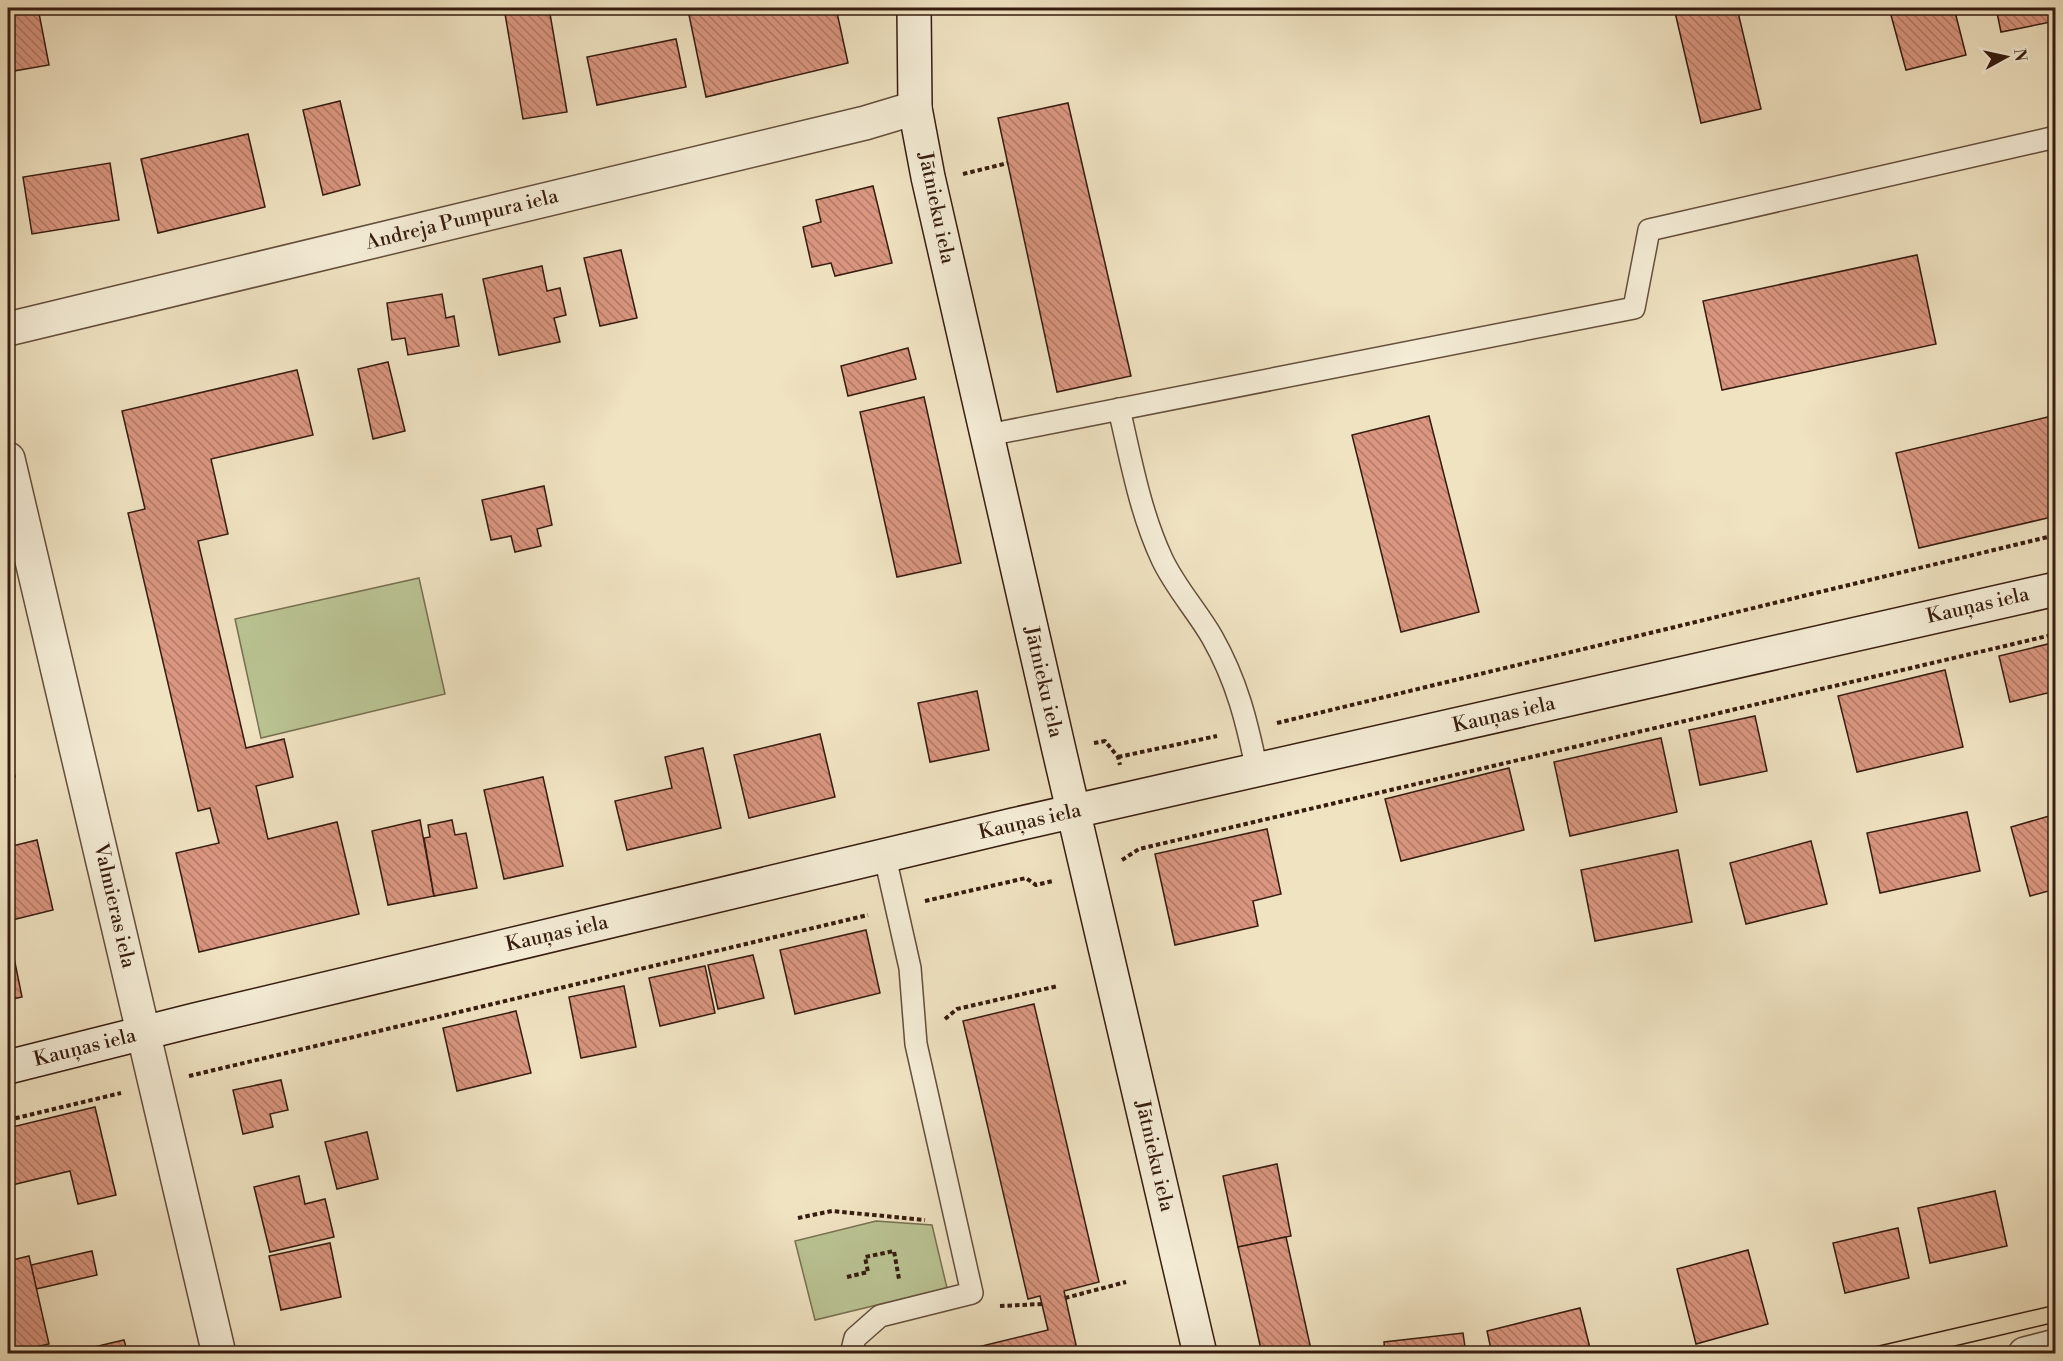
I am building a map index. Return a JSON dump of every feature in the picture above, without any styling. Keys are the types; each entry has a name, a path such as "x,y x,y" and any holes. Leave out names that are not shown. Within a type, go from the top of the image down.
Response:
{"street":[{"name":"Jātnieku iela","path":"914,8 915,108 928,177 1200,1353"},
{"name":"Andreja Pumpura iela","path":"8,330 866,123 915,108"},
{"name":"Valmieras iela","path":"8,459 219,1353"},
{"name":"Kauņas iela","path":"8,1067 1074,812 2055,589"},
{"path":"2025,1353 2055,1346"}],"lane":[{"path":"988,435 1634,308 1649,230 2055,136"},
{"path":"1119,409 1139,498 1162,561 1211,636 1234,680 1249,729 1257,771"},
{"path":"850,1353 855,1338 880,1316 972,1293 916,1044 910,968 885,857"}],"path":[{"path":"954,176 1008,163"},
{"path":"1118,757 1249,729 2055,536"},
{"path":"1121,861 1139,849 2055,634"},
{"path":"1084,745 1105,741 1118,757 1122,775"},
{"path":"179,1078 1026,878 1036,885 1061,880"},
{"path":"916,1044 957,1009 1058,986"},
{"path":"8,1120 129,1090"},
{"path":"798,1218 832,1212 956,1223"},
{"path":"847,1277 868,1272 865,1257 894,1251 905,1309"},
{"path":"1065,1298 1126,1282"},
{"path":"972,1293 1000,1306 1042,1304"}],"green space":[{"path":"419,578 445,694 261,738 235,619"},
{"path":"876,1221 932,1225 947,1288 815,1320 795,1241"}],"building":[{"path":"8,8 38,8 49,65 8,72"},
{"path":"504,8 549,8 567,112 523,119"},
{"path":"699,8 836,8 848,63 706,97 688,10"},
{"path":"1674,8 1737,8 1761,109 1701,123"},
{"path":"1889,8 1954,8 1966,55 1906,70"},
{"path":"1996,8 2056,8 2056,21 2001,32"},
{"path":"676,39 686,87 597,105 587,57"},
{"path":"340,101 360,185 323,195 303,110"},
{"path":"1068,103 1131,376 1057,392 998,118"},
{"path":"248,134 265,207 158,233 141,159"},
{"path":"110,163 119,220 32,234 23,177"},
{"path":"873,186 892,263 835,276 831,263 812,267 803,227 821,222 816,200"},
{"path":"621,250 637,318 600,326 584,258"},
{"path":"1917,255 1936,344 1722,390 1703,301"},
{"path":"542,266 547,291 560,288 566,315 554,318 560,342 499,355 483,279"},
{"path":"442,294 446,318 454,316 459,346 408,355 405,338 392,340 387,303"},
{"path":"908,348 916,379 848,396 841,366"},
{"path":"388,362 405,431 373,439 358,369"},
{"path":"297,370 313,435 211,459 228,534 198,541 246,748 284,739 293,777 256,786 268,839 337,822 359,914 199,952 176,853 219,843 210,808 198,811 128,513 145,509 122,411"},
{"path":"924,397 961,563 897,577 860,412"},
{"path":"2056,415 2056,516 1919,548 1896,453"},
{"path":"1429,416 1479,612 1401,632 1352,435"},
{"path":"544,486 552,525 537,529 541,546 515,552 511,536 491,540 482,500"},
{"path":"2056,642 2056,691 2010,702 1999,656"},
{"path":"1945,670 1963,747 1857,772 1838,696"},
{"path":"977,691 989,750 930,762 918,703"},
{"path":"1755,716 1767,771 1700,785 1689,730"},
{"path":"820,734 835,797 749,818 734,755"},
{"path":"1661,738 1677,812 1570,836 1554,762"},
{"path":"8,743 15,777 8,779"},
{"path":"703,748 721,828 627,850 615,801 672,788 665,757"},
{"path":"1509,768 1524,830 1401,861 1385,799"},
{"path":"543,777 563,866 504,879 484,790"},
{"path":"1967,812 1980,871 1880,893 1867,833"},
{"path":"2056,814 2056,889 2030,896 2011,827"},
{"path":"420,820 434,896 388,905 372,831"},
{"path":"452,820 455,835 466,833 477,888 434,896 424,838 430,837 428,825"},
{"path":"1267,829 1281,894 1253,901 1258,926 1175,945 1155,854"},
{"path":"37,840 53,910 8,921 8,847"},
{"path":"1811,841 1827,904 1746,924 1730,863"},
{"path":"1678,850 1692,922 1595,941 1581,870"},
{"path":"866,930 880,993 795,1014 780,950"},
{"path":"12,948 22,997 8,1000 8,949"},
{"path":"753,955 764,998 718,1009 708,965"},
{"path":"705,966 715,1013 660,1026 649,978"},
{"path":"624,986 636,1047 581,1058 569,997"},
{"path":"1034,1004 1099,1282 1064,1291 1078,1354 949,1354 1048,1330 1040,1296 1028,1299 963,1021"},
{"path":"516,1011 531,1073 457,1091 443,1028"},
{"path":"281,1080 288,1110 270,1114 273,1127 243,1134 233,1090"},
{"path":"95,1107 116,1195 78,1204 70,1171 8,1186 8,1128"},
{"path":"367,1132 378,1179 337,1189 325,1142"},
{"path":"1277,1164 1291,1236 1238,1247 1223,1176"},
{"path":"299,1176 305,1204 325,1199 334,1237 270,1252 254,1187"},
{"path":"1995,1191 2007,1246 1930,1263 1918,1208"},
{"path":"1898,1228 1909,1278 1845,1293 1833,1243"},
{"path":"1286,1237 1312,1354 1262,1354 1238,1247"},
{"path":"330,1243 341,1297 281,1310 269,1256"},
{"path":"1748,1250 1768,1324 1696,1344 1677,1269"},
{"path":"92,1251 97,1275 36,1289 31,1265"},
{"path":"29,1256 49,1344 8,1353 8,1261"},
{"path":"1580,1308 1591,1352 1492,1354 1487,1331"},
{"path":"1463,1333 1466,1354 1385,1354 1384,1342"},
{"path":"124,1340 128,1354 78,1354 77,1351"}],"tram line":[{"path":"1844,1354 2056,1305"},
{"path":"1921,1354 2056,1322"}]}
